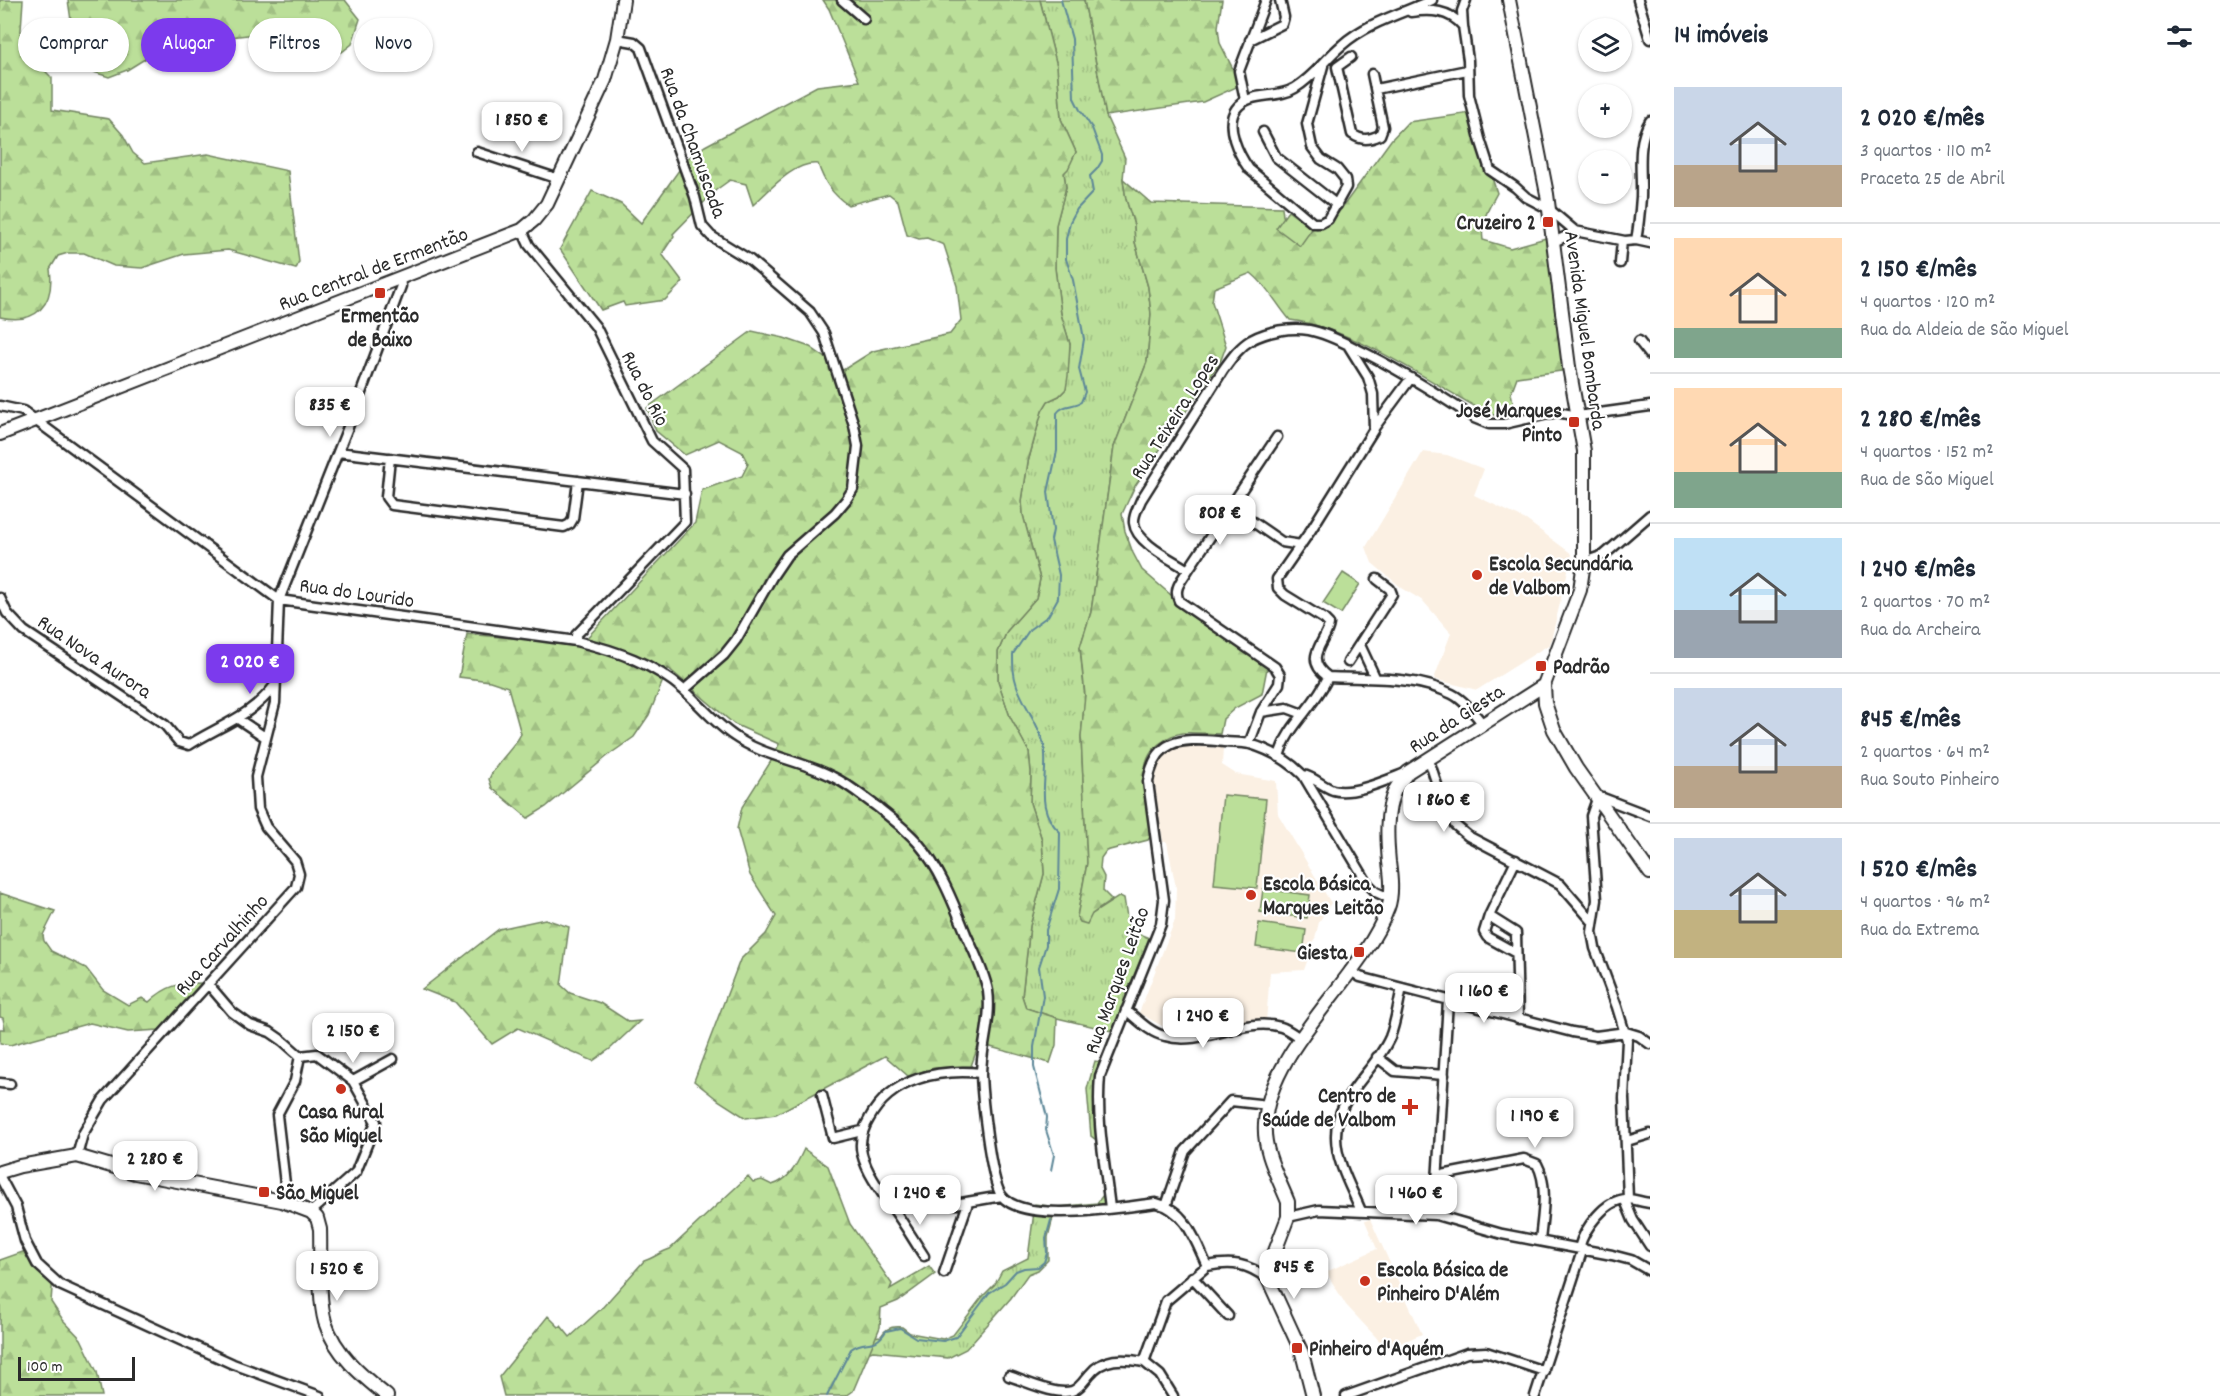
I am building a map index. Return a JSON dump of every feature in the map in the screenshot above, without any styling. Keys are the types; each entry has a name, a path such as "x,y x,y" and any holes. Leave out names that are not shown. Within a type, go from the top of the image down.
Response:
{"street":[{"name":"Rua Central de Ermentão","path":"0,434 522,230 547,204 605,80 618,39 623,0"},
{"path":"842,0 864,19"},
{"path":"1245,100 1239,71 1266,0"},
{"path":"1250,40 1282,24 1284,17 1280,0"},
{"path":"1323,66 1307,124 1312,147 1321,159 1337,169 1345,179 1346,187 1328,219 1321,223 1313,223 1250,169 1241,158 1235,144 1232,119 1235,110 1248,98 1292,90 1314,76 1323,66 1342,45 1362,31 1432,0"},
{"path":"1466,0 1462,11 1469,95 1490,170 1526,197 1549,209 1575,231 1622,241 1636,240 1650,243"},
{"name":"Avenida Miguel Bombarda","path":"1509,0 1549,209 1569,367 1585,469 1584,562 1580,590 1544,685"},
{"path":"1638,0 1650,39"},
{"path":"1399,14 1422,10 1437,11 1456,17 1463,26"},
{"name":"Rua da Chamuscada","path":"618,39 634,42 641,48 695,197 702,226 711,236 750,260 810,312 824,333 854,425 858,446 853,489 846,500 835,513 788,555 772,577 736,640 724,655 684,690"},
{"path":"1351,57 1337,67 1352,134 1360,140 1372,139 1380,135 1383,126 1372,74"},
{"path":"1376,89 1467,70"},
{"path":"1636,240 1641,196 1641,145 1650,121"},
{"path":"1263,132 1276,157 1337,204"},
{"path":"477,152 559,179"},
{"name":"Rua do Rio","path":"522,230 529,245 596,327 652,441 683,469 685,522 582,628 576,635 576,641"},
{"path":"1553,242 1575,231"},
{"path":"1620,263 1622,241"},
{"name":"Rua Carvalhinho","path":"76,1156 83,1134 103,1100 296,887 299,874 295,861 266,827 258,809 256,777 275,703 279,600 338,452 400,286 400,278"},
{"name":"Rua Teixeira Lopes","path":"1188,570 1140,537 1134,526 1134,516 1141,500 1223,370 1236,352 1250,340 1289,329 1309,330 1348,345 1411,378 1473,418 1489,424 1504,424 1557,412 1578,416 1650,406"},
{"path":"1639,341 1650,355"},
{"path":"1348,345 1368,377 1374,404 1374,429"},
{"path":"1411,378 1374,429 1277,579 1278,588 1329,624 1316,653 1317,664 1328,677 1375,677 1426,685 1453,694 1471,709 1482,723"},
{"name":"Rua do Lourido","path":"0,406 23,411 279,600 576,641 639,660 668,677 733,736 760,750 812,767 835,778 867,800 917,841 930,859 951,896 987,990 989,1015 981,1073 988,1142 996,1183 1002,1196"},
{"path":"1249,744 1261,712 1279,684 1280,675 1275,667 1179,601 1175,594 1188,570 1277,437"},
{"path":"338,452 685,494"},
{"path":"390,458 386,497 392,505 564,527 570,525 573,519 578,481"},
{"path":"1231,507 1282,542 1301,545"},
{"path":"1584,562 1604,555 1650,515"},
{"path":"1348,662 1392,594 1390,589 1377,579"},
{"name":"Rua Nova Aurora","path":"0,598 7,613 24,631 165,725 179,742 189,745 238,718 258,705 275,685"},
{"path":"1360,645 1375,677"},
{"path":"1279,757 1288,732 1316,701 1328,677"},
{"path":"1544,685 1545,703 1554,730 1597,799 1650,873"},
{"name":"Rua da Giesta","path":"1288,1217 1288,1202 1267,1147 1264,1124 1268,1105 1283,1066 1378,931 1389,905 1391,878 1387,840 1395,790 1408,772 1544,685"},
{"path":"1261,712 1287,708 1303,714"},
{"path":"238,718 266,737"},
{"name":"Rua Marques Leitão","path":"1110,1208 1098,1096 1100,1076 1161,924 1164,900 1148,782 1150,768 1155,758 1165,747 1179,740 1198,740 1249,744 1291,763 1303,775 1368,884 1376,892 1389,898"},
{"path":"1429,760 1444,806 1455,825 1468,836 1560,884 1593,922"},
{"path":"1303,775 1333,790 1343,791 1371,785 1408,772"},
{"path":"1597,799 1608,799 1650,816"},
{"path":"1597,799 1591,816 1597,900 1592,932 1595,948 1626,1032 1624,1098 1627,1141 1628,1199 1626,1203 1633,1220 1650,1246"},
{"path":"1516,860 1489,916 1484,932 1486,937 1516,953"},
{"path":"1489,916 1516,933 1518,1019"},
{"path":"1350,970 1360,977 1518,1019 1596,1036 1626,1032 1639,1036 1650,1044"},
{"path":"209,985 232,1012 250,1025 270,1032 300,1056 317,1054 353,1082 376,1122 356,1172 311,1212"},
{"path":"1361,1211 1338,1152 1337,1125 1340,1113 1349,1096 1390,1038 1402,988"},
{"path":"1435,1215 1448,1001"},
{"path":"1126,1010 1155,1033 1166,1037 1201,1036 1272,1025 1283,1028 1301,1039"},
{"path":"282,1201 285,1184 277,1115 295,1081 300,1056"},
{"path":"1377,1058 1395,1071 1444,1075"},
{"path":"353,1082 393,1059"},
{"path":"924,1256 879,1189 861,1153 862,1131 877,1104 895,1089 930,1074 962,1071 981,1073"},
{"path":"0,1083 10,1084"},
{"path":"822,1095 833,1138 862,1131"},
{"path":"1166,1206 1185,1151 1232,1101 1268,1105"},
{"path":"1627,1141 1650,1134"},
{"path":"0,1172 76,1156 135,1173 282,1201 311,1212 317,1218 320,1230 322,1305 327,1327 340,1350 356,1370 387,1396"},
{"path":"1437,1176 1524,1160 1537,1164 1542,1173 1543,1185 1540,1241"},
{"path":"0,1177 16,1207 26,1241 37,1264 60,1285 233,1364 320,1396"},
{"path":"894,1210 911,1202 955,1204 1002,1196 1023,1207 1044,1212 1156,1203 1170,1207 1185,1222 1207,1266"},
{"path":"1536,1396 1581,1248 1592,1221 1611,1205 1628,1199 1650,1203"},
{"path":"944,1273 968,1203"},
{"path":"1313,1396 1302,1353 1268,1279 1269,1267 1288,1217 1319,1210 1435,1215 1502,1234 1581,1248 1631,1260 1650,1271"},
{"path":"1144,1362 1166,1301 1207,1266 1226,1262 1243,1265 1268,1279"},
{"path":"1192,1277 1228,1316"},
{"path":"1346,1396 1467,1353 1486,1352 1544,1371"},
{"path":"1009,1376 1052,1391 1071,1392 1101,1364 1122,1359 1144,1362 1160,1374 1173,1396"},
{"path":"1305,1396 1310,1383"}],"shaded area":[{"name":"Escola Secundária de Valbom","path":"1423,452 1447,455 1484,469 1474,495 1526,520 1572,554 1550,644 1477,690 1434,679 1451,633 1423,601 1402,588 1372,563 1366,547"},
{"name":"Escola Básica Marques Leitão","path":"1181,746 1223,748 1222,765 1236,774 1276,781 1278,814 1331,903 1319,922 1304,970 1270,972 1266,1022 1221,1030 1164,1027 1139,1013 1175,920 1176,888 1167,842 1163,842 1154,781 1159,764 1168,753"},
{"name":"Escola Básica de Pinheiro D'Além","path":"1370,1219 1422,1334 1387,1349 1346,1305 1326,1272 1377,1249 1365,1221"}],"green space":[{"path":"0,0 23,0 22,18 18,18 18,72 46,72 52,78 52,110 109,119 123,135 133,153 145,163 208,154 288,171 299,262 296,269 228,250 184,254 142,268 114,266 84,253 68,253 58,256 50,269 49,293 40,310 24,318 0,317"},
{"path":"68,0 345,0 359,18 354,18 352,44 342,52 342,18 248,18 248,35 236,36 236,18 141,18 141,61 129,69 129,18 71,18"},
{"path":"823,0 1040,0 1057,66 1061,119 1076,152 1064,173 1066,187 1056,225 1055,268 1061,314 1070,344 1068,376 1066,389 1059,396 1048,401 1042,411 1028,462 1022,501 1023,515 1040,579 1036,598 1007,631 998,652 998,681 1010,717 1029,752 1030,803 1042,840 1044,874 1030,926 1022,996 1026,1008 1057,1018 1056,1045 1050,1063 979,1044 971,1066 934,1068 908,1076 885,1056 776,1114 746,1118 694,1081 740,960 766,934 776,916 750,875 737,829 742,807 773,758 779,744 734,724 668,668 649,715 634,737 546,807 528,818 492,788 489,779 521,734 508,687 490,681 459,677 467,634 581,644 695,523 702,490 742,476 748,464 742,452 719,440 685,455 656,431 647,408 752,331 810,347 843,370 873,351 950,334 961,320 957,286 944,245 927,238 919,239 907,235 898,201 889,194 848,205 829,187 818,164 809,164 791,172 753,205 746,184 730,180 716,190 673,234 674,236 662,254 683,282 665,300 625,306 623,302 601,310 560,249 592,191 621,204 641,223 687,159 705,146 817,86 859,81 829,9"},
{"path":"1040,0 1084,0 1106,116 1125,158 1123,179 1126,199 1148,287 1151,314 1147,362 1114,447 1091,612 1080,647 1085,698 1081,737 1087,863 1077,917 1092,914 1120,896 1124,898 1129,930 1149,938 1126,995 1129,1002 1096,1088 1095,1120 1102,1130 1105,1203 1100,1206 1055,1210 1048,1237 1048,1260 1038,1270 1028,1274 1011,1298 966,1349 948,1358 873,1351 734,1396 870,1337 881,1336 892,1327 902,1327 910,1333 943,1339 953,1335 995,1284 1002,1271 1028,1258 1035,1204 1057,1207 1097,1203 1103,1195 1096,1140 1091,1136 1087,1089 1095,1061 1100,1062 1112,1031 1026,1008 1022,996 1030,926 1044,874 1042,840 1030,803 1029,752 1010,717 998,681 998,652 1007,631 1036,598 1040,579 1023,515 1022,501 1028,462 1042,411 1048,401 1059,396 1066,389 1070,344 1061,314 1055,268 1056,225 1066,187 1064,173 1076,152 1061,119 1057,66"},
{"path":"1084,0 1222,0 1218,27 1220,43 1241,85 1203,102 1106,116"},
{"path":"94,72 122,72 109,77"},
{"path":"1471,113 1497,193 1484,221 1483,240 1510,248 1546,238 1568,370 1517,377 1511,393 1515,411 1499,417 1481,410 1363,344 1338,333 1290,320 1267,289 1251,273 1214,288 1212,302 1226,346 1221,360 1135,486 1122,514 1125,531 1142,570 1186,608 1268,663 1262,694 1235,708 1223,719 1220,734 1177,734 1164,740 1152,751 1144,773 1150,837 1148,840 1106,851 1101,858 1100,869 1104,877 1103,891 1112,900 1092,914 1087,924 1080,922 1077,917 1087,863 1081,737 1085,695 1080,647 1091,612 1114,447 1147,362 1151,314 1148,287 1135,242 1134,225 1123,179 1151,203 1282,207 1283,216 1317,229 1336,216 1391,140 1408,122"},
{"path":"1288,211 1312,229 1300,246 1276,228"},
{"path":"1343,573 1360,584 1341,614 1323,603"},
{"path":"1223,795 1266,799 1257,888 1214,884"},
{"path":"1263,889 1310,895 1307,918 1260,912"},
{"path":"0,893 55,911 43,935 51,951 86,968 103,990 128,1005 142,998 149,1002 174,986 204,983 159,1030 128,1032 90,1023 10,1045 0,1043 0,1029 5,1029 3,1018 0,1017"},
{"path":"545,919 569,927 561,985 570,993 600,1003 629,1022 640,1021 610,1049 593,1061 518,1028 492,1044 455,1002 422,989 499,929"},
{"path":"1259,923 1306,930 1303,953 1256,947"},
{"path":"804,1149 828,1166 850,1224 892,1284 890,1289 929,1266 935,1274 898,1301 881,1308 880,1327 853,1391 846,1396 504,1396 499,1377 548,1316 570,1337 602,1308 644,1261 670,1249 748,1176 753,1182 762,1180 772,1185 778,1183 792,1171"},
{"path":"28,1250 53,1275 51,1302 63,1320 81,1339 97,1372 102,1396 0,1396 0,1260"}],"waterway":[{"path":"1051,1170 1054,1155 1046,1130 1047,1117 1034,1067 1034,1047 1043,996 1039,967 1046,945 1046,930 1059,889 1060,832 1052,822 1044,802 1044,745 1017,686 1013,654 1030,629 1048,616 1058,598 1059,575 1051,540 1053,530 1048,492 1057,451 1057,413 1062,408 1081,402 1085,392 1079,369 1084,339 1073,280 1066,259 1066,239 1070,222 1077,209 1093,192 1090,176 1102,161 1092,128 1074,98 1072,39 1061,0"},
{"path":"827,1396 851,1349 878,1340 886,1331 900,1328 916,1338 943,1341 956,1337 989,1293 1005,1283 1016,1271 1038,1267 1044,1262 1047,1253 1046,1238 1051,1220"}],"place":[{"name":"Cruzeiro 2","path":"1548,222"},
{"name":"Ermentão de Baixo","path":"380,293"},
{"name":"José Marques Pinto","path":"1574,422"},
{"name":"Escola Secundária de Valbom","path":"1477,575"},
{"name":"Padrão","path":"1541,666"},
{"name":"Escola Básica Marques Leitão","path":"1251,895"},
{"name":"Giesta","path":"1359,952"},
{"name":"Casa Rural São Miguel","path":"341,1089"},
{"name":"Centro de Saúde de Valbom","path":"1410,1107"},
{"name":"São Miguel","path":"264,1192"},
{"name":"Escola Básica de Pinheiro D'Além","path":"1365,1281"},
{"name":"Pinheiro d'Aquém","path":"1297,1348"}]}
